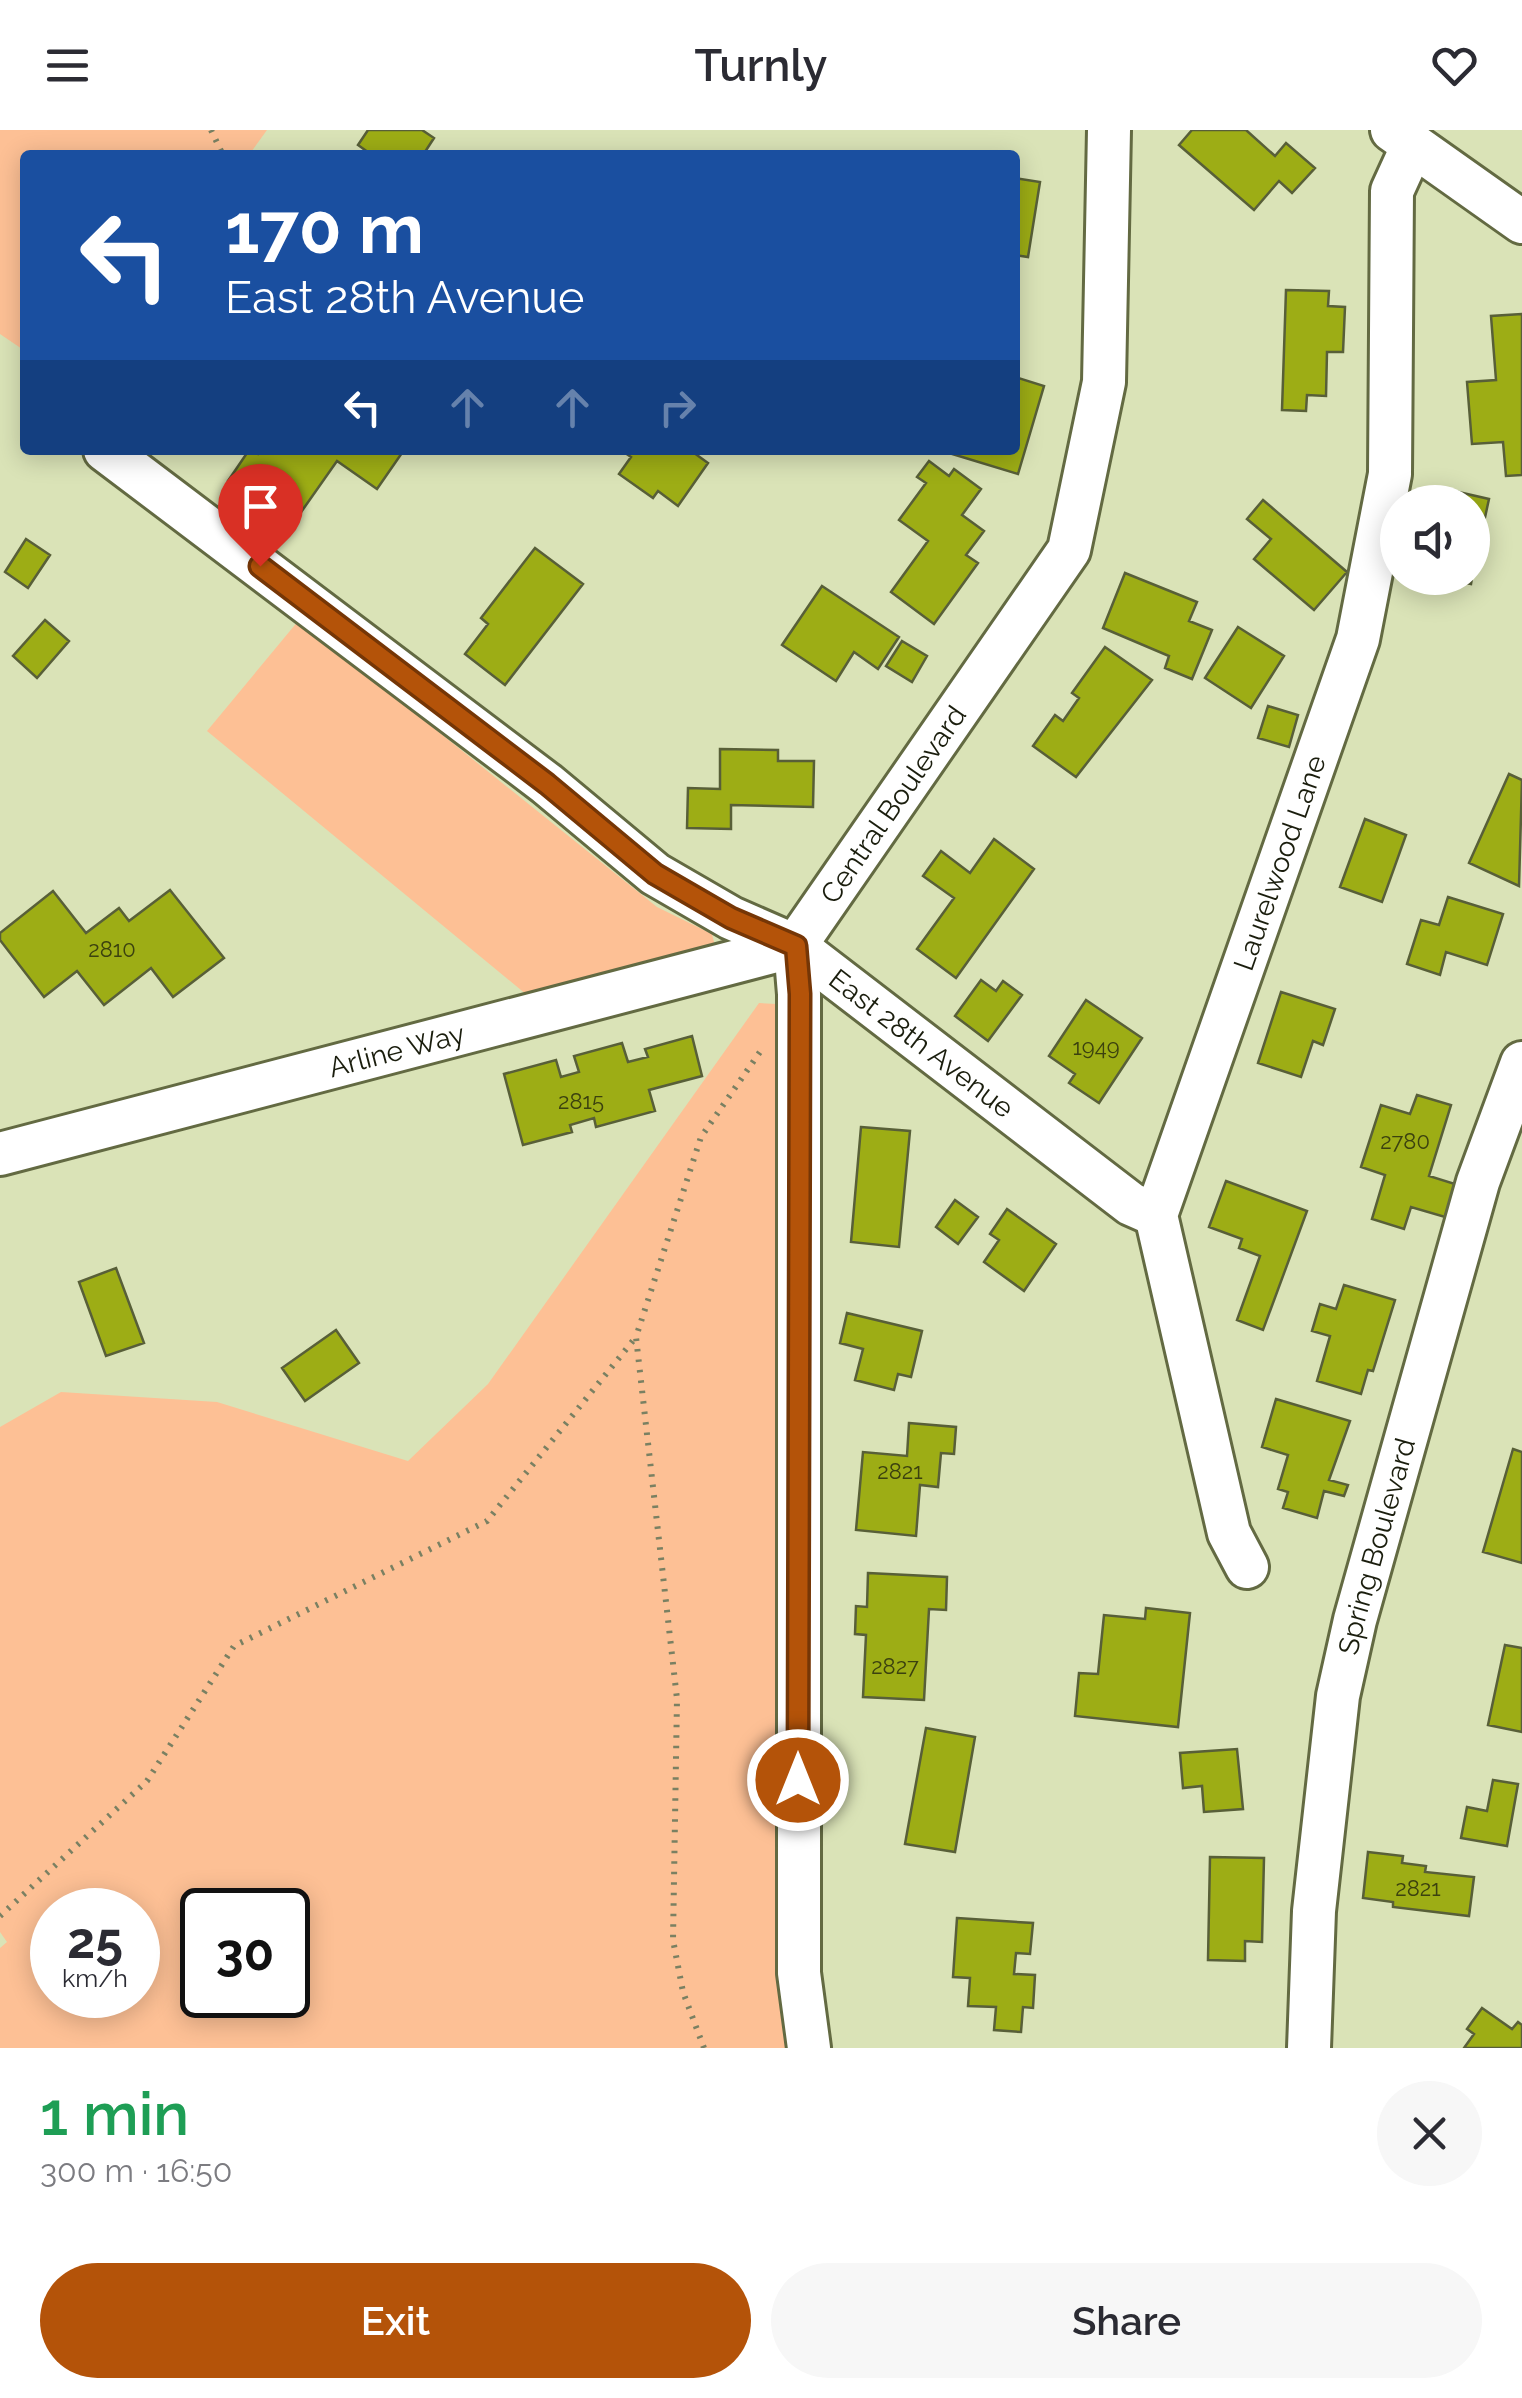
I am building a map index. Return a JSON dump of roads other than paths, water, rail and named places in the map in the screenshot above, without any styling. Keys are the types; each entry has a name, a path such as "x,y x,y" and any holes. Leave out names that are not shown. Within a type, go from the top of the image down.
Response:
{"street":[{"name":"Central Boulevard","path":"796,946 1069,550 1104,382 1109,130"},
{"path":"1403,138 1522,222"},
{"name":"Laurelwood Lane","path":"1156,1215 1358,639 1390,474 1392,192 1403,138"},
{"name":"East 28th Avenue","path":"112,455 547,784 655,874 731,918 796,946 1130,1204 1156,1215"},
{"name":"Arline Way","path":"0,1154 796,946"},
{"path":"796,946 800,994 798,1954 809,2048"},
{"name":"Spring Boulevard","path":"1309,2048 1314,1911 1338,1696 1355,1620 1478,1182 1522,1063"},
{"path":"1156,1215 1230,1533 1248,1567"}]}
